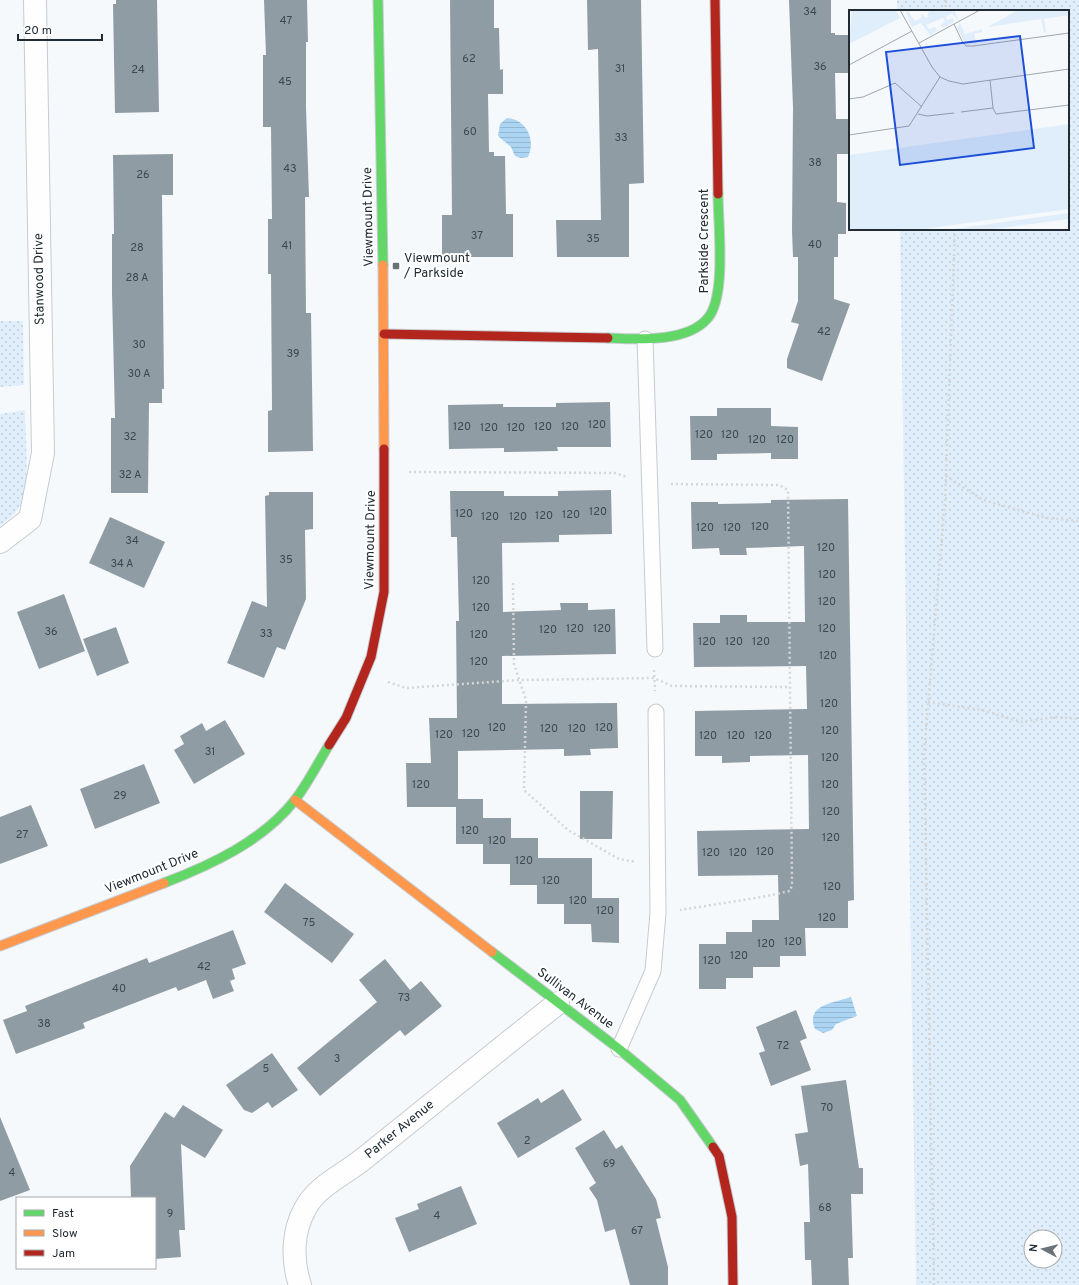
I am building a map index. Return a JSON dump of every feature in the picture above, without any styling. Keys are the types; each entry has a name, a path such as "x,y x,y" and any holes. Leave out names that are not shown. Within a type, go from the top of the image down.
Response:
{"street":[{"name":"Stanwood Drive","path":"0,542 30,519 43,453 35,0"},
{"name":"Viewmount Drive","path":"0,946 195,871 261,834 295,800 346,718 364,675 371,657 384,592 384,334 378,0"},
{"name":"Parkside Crescent","path":"384,334 646,339 674,336 702,325 713,313 718,300 719,264 715,0"},
{"name":"Sullivan Avenue","path":"295,800 619,1050 680,1100 719,1156 732,1216 734,1285"},
{"name":"Parker Avenue","path":"300,1285 293,1256 297,1231 305,1208 317,1192 354,1166 558,1003"}],"lane":[{"path":"646,339 655,649"},
{"path":"619,1050 653,971 658,913 656,712"}],"path":[{"path":"945,0 946,10"},
{"path":"934,1285 924,754 946,476 955,230"},
{"path":"384,472 615,473 650,484 780,485 788,490 792,885 790,891 762,897 658,913"},
{"path":"946,476 983,500 1047,518 1079,521"},
{"path":"513,583 514,664 526,700 524,790 568,830 619,860 658,863"},
{"path":"655,649 654,678 656,712"},
{"path":"364,675 406,688 519,680 654,678 672,686 790,687"},
{"path":"928,702 982,710 1021,722 1055,717 1079,719"}],"shaded area":[{"path":"897,0 1079,0 1079,1285 916,1285 900,230 1069,230 1069,10 897,10"},
{"path":"0,321 23,321 24,385 0,387"},
{"path":"25,410 26,473 23,497 16,512 0,525 0,414"}],"water":[{"path":"507,118 520,123 528,132 531,144 528,157 521,158 515,156 511,147 498,136 500,124"},
{"path":"851,997 857,1016 836,1024 832,1030 823,1033 815,1029 813,1021 817,1010 829,1003"}],"building":[{"path":"116,0 157,0 159,112 115,113 113,4 116,4"},
{"path":"264,0 307,0 308,42 306,42 306,108 309,197 305,197 306,313 311,313 313,451 268,452 268,411 272,410 271,274 268,274 268,219 272,219 271,127 263,127 263,55 266,55"},
{"path":"450,0 494,0 494,28 499,28 500,70 503,69 503,94 488,94 489,152 494,152 494,156 505,156 506,214 513,214 513,257 442,257 442,215 452,215"},
{"path":"587,0 641,0 644,183 629,184 629,257 557,257 556,220 601,220 598,49 588,50"},
{"path":"789,0 831,0 831,33 835,33 835,35 849,35 848,73 835,73 836,119 849,119 849,154 837,154 837,202 846,203 846,234 838,234 838,257 834,257 834,299 850,304 822,381 787,368 787,359 799,324 791,322 798,301 798,257 793,257 792,231 793,108"},
{"path":"173,154 173,195 162,195 164,389 162,389 162,403 149,403 148,493 111,493 111,418 115,418 112,293 112,234 114,234 113,155"},
{"path":"610,402 611,447 557,447 558,451 504,452 504,448 449,449 448,405 503,404 503,407 556,407 556,403"},
{"path":"717,408 771,408 771,426 798,427 798,459 771,459 771,453 717,454 717,460 691,460 690,416 717,416"},
{"path":"611,490 612,534 559,535 559,542 502,543 503,612 561,610 560,603 588,603 588,610 615,609 616,654 502,656 502,704 617,703 618,748 590,749 591,755 564,756 564,749 458,751 458,799 483,799 483,818 511,818 511,838 538,838 538,858 592,858 592,898 619,898 619,943 592,942 591,924 564,924 564,904 537,904 537,885 510,885 510,864 483,864 483,844 456,844 456,807 407,807 406,763 431,763 429,718 457,718 456,621 459,621 457,537 451,537 450,491 504,491 504,496 558,496 558,491"},
{"path":"269,492 313,492 313,529 305,530 306,599 285,650 277,647 264,678 227,663 252,601 267,607 265,496 269,495"},
{"path":"848,499 854,900 848,901 848,928 805,928 806,956 780,956 780,967 753,967 753,978 726,978 726,989 699,989 699,944 726,944 726,932 752,932 752,920 779,920 778,875 698,876 697,831 809,829 808,755 750,756 750,762 722,763 722,756 695,756 695,711 807,709 806,666 694,667 693,623 720,623 720,615 747,615 747,622 805,622 804,546 746,548 747,555 720,555 719,548 692,549 691,502 718,502 718,504 771,503 771,500"},
{"path":"110,517 165,542 144,588 89,563"},
{"path":"64,594 85,651 39,669 17,612"},
{"path":"116,627 129,663 97,676 83,639"},
{"path":"225,720 245,754 194,784 174,750 184,744 180,736 202,723 206,731"},
{"path":"144,764 160,803 95,829 80,789"},
{"path":"580,791 613,791 612,839 580,839"},
{"path":"31,805 48,846 0,864 0,817"},
{"path":"285,883 354,934 332,963 264,912"},
{"path":"233,930 246,964 232,969 235,979 230,981 234,991 213,999 206,980 178,991 176,987 83,1023 85,1028 16,1054 3,1020 27,1011 25,1006 147,958 149,963"},
{"path":"385,959 410,990 421,981 442,1006 405,1036 400,1030 320,1096 297,1068 377,1002 359,980"},
{"path":"796,1010 807,1038 800,1041 811,1070 771,1086 759,1053 765,1051 756,1027"},
{"path":"272,1053 298,1090 272,1108 268,1102 252,1113 244,1110 226,1085"},
{"path":"846,1080 859,1168 863,1168 863,1194 851,1194 853,1258 848,1258 849,1285 812,1285 811,1260 805,1260 804,1222 810,1222 808,1164 800,1166 795,1134 808,1132 801,1086"},
{"path":"563,1089 582,1120 518,1158 497,1123 538,1098 541,1103"},
{"path":"183,1105 223,1130 205,1158 181,1144 185,1230 179,1230 181,1257 156,1259 156,1197 131,1197 130,1166 165,1112 174,1118"},
{"path":"0,1117 30,1190 0,1201"},
{"path":"604,1130 616,1149 622,1145 656,1199 661,1218 656,1219 668,1267 668,1285 630,1285 615,1229 605,1232 597,1200 589,1188 596,1183 575,1148"},
{"path":"461,1186 477,1224 409,1252 395,1218 419,1209 417,1204"}],"traffic: fast":[{"path":"378,0 383,265"},
{"path":"608,338 646,339 674,336 698,327 707,319 713,309 717,295 719,278 720,241 718,194"},
{"path":"164,883 218,860 252,840 268,828 295,800 309,780 329,745"},
{"path":"492,952 619,1049 680,1100 713,1147"}],"traffic: slow":[{"path":"383,265 384,449"},
{"path":"295,800 492,952"},
{"path":"0,946 164,883"}],"traffic: jam":[{"path":"715,0 718,194"},
{"path":"384,334 608,338"},
{"path":"329,745 346,718 371,657 384,592 384,449"},
{"path":"713,1147 719,1156 732,1217 733,1285"}],"place":[{"name":"Viewmount / Parkside","path":"396,266"}]}
